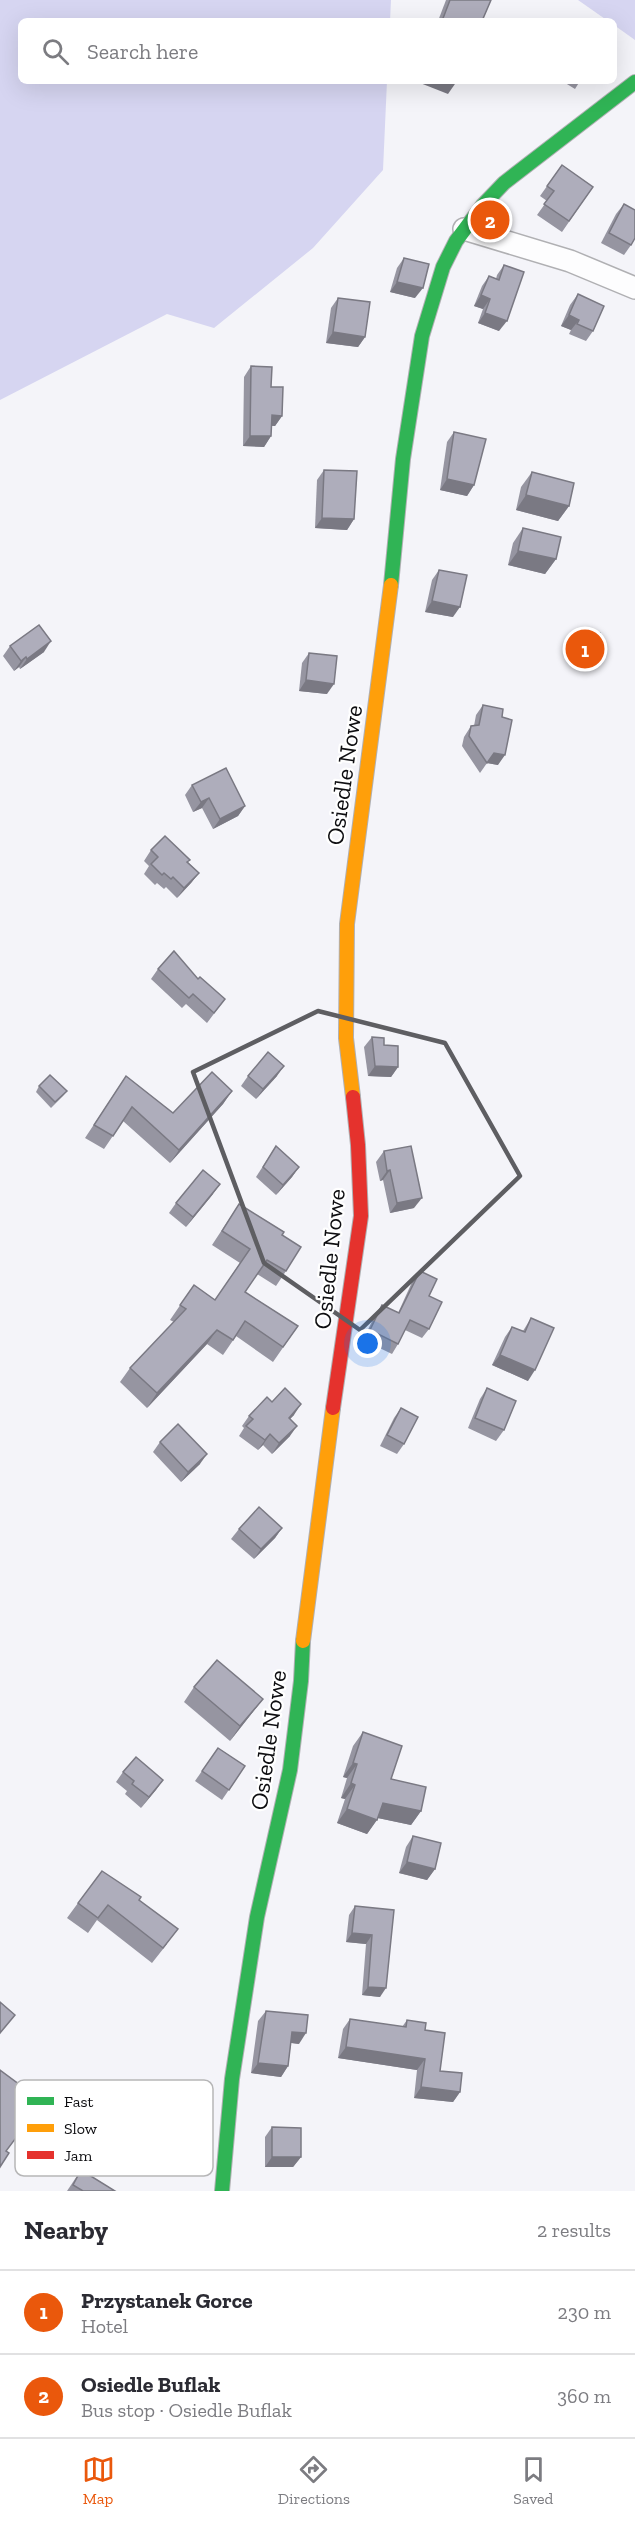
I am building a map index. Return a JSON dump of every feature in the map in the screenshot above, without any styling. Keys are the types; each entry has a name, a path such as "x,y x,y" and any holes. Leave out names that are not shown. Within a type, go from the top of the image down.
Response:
{"street":[{"name":"Osiedle Nowe","path":"222,2191 232,2079 256,1929 290,1770 324,1469 361,1216 358,1145 346,1038 347,924 355,850 387,626 402,459 425,327 443,267 464,229 504,183 635,82"},
{"path":"464,229 570,261 635,288"}],"highlighted area":[{"path":"318,1011 445,1043 520,1176 360,1330 264,1263 193,1072"}],"shaded area":[{"path":"0,0 391,0 390,18 18,18 18,84 387,84 383,170 313,248 214,328 167,314 0,400"},
{"path":"578,0 635,0 635,40 617,27 617,18 604,18"}],"building":[{"path":"450,0 491,0 483,18 443,18"},
{"path":"562,165 593,187 569,221 544,204 554,191 547,186"},
{"path":"624,204 635,210 635,238 631,245 609,233"},
{"path":"404,258 429,264 423,288 397,282"},
{"path":"504,265 524,272 507,321 485,313 490,299 481,295 489,276 499,280"},
{"path":"578,294 604,306 593,331 577,324 579,320 569,315"},
{"path":"338,298 370,302 365,337 333,332"},
{"path":"251,366 272,367 271,387 283,387 282,416 272,415 271,436 250,436"},
{"path":"454,432 486,439 474,485 447,479"},
{"path":"324,470 357,471 354,519 322,518"},
{"path":"532,472 574,483 569,506 526,495"},
{"path":"523,528 561,537 556,559 518,551"},
{"path":"439,570 467,575 460,607 432,601"},
{"path":"39,625 51,641 21,661 10,646"},
{"path":"581,629 600,633 595,658 576,654"},
{"path":"309,653 337,656 334,684 306,680"},
{"path":"483,705 503,709 502,717 512,720 505,755 494,753 487,763 469,736 471,726 479,725"},
{"path":"226,768 245,806 220,819 209,798 201,802 192,785"},
{"path":"165,836 190,860 187,862 199,873 184,888 173,877 171,879 164,873 162,875 151,864 158,857 151,850"},
{"path":"174,951 198,979 200,977 225,999 214,1013 193,994 189,998 158,969"},
{"path":"372,1037 384,1038 384,1045 398,1046 398,1067 375,1066"},
{"path":"268,1052 284,1066 263,1089 248,1076"},
{"path":"212,1072 232,1091 179,1150 132,1107 113,1136 94,1125 126,1076 173,1113"},
{"path":"50,1075 67,1091 55,1102 39,1086"},
{"path":"276,1146 299,1167 283,1185 263,1167"},
{"path":"411,1146 422,1198 397,1203 390,1170 387,1171 384,1151"},
{"path":"203,1170 220,1184 193,1217 176,1203"},
{"path":"239,1204 284,1232 282,1235 301,1247 286,1271 267,1260 245,1292 298,1326 283,1347 245,1321 233,1340 217,1330 157,1393 130,1368 186,1309 180,1305 194,1285 215,1300 250,1249 222,1231"},
{"path":"420,1271 437,1279 429,1296 442,1302 429,1329 410,1320 398,1344 370,1330 382,1305 399,1313"},
{"path":"531,1318 554,1328 535,1370 500,1355 512,1327 525,1332"},
{"path":"285,1388 301,1404 289,1418 297,1426 279,1443 270,1434 265,1440 246,1426 253,1419 249,1416 267,1397 272,1402"},
{"path":"487,1388 516,1401 504,1430 475,1418"},
{"path":"401,1408 418,1417 404,1444 387,1435"},
{"path":"178,1424 207,1454 188,1472 160,1442"},
{"path":"259,1507 282,1528 261,1549 239,1529"},
{"path":"217,1660 263,1699 240,1726 194,1687"},
{"path":"363,1732 402,1746 391,1779 426,1787 421,1811 383,1803 377,1820 347,1809 355,1785 351,1783 357,1764 353,1763"},
{"path":"218,1748 245,1766 229,1790 202,1771"},
{"path":"136,1757 163,1780 149,1797 132,1784 134,1781 123,1772"},
{"path":"413,1836 441,1843 435,1869 407,1862"},
{"path":"102,1871 141,1897 139,1900 178,1929 163,1948 108,1905 98,1918 78,1903"},
{"path":"355,1906 394,1910 386,1988 368,1987 372,1935 352,1933"},
{"path":"0,2002 15,2015 0,2033"},
{"path":"266,2011 308,2015 306,2033 292,2032 288,2066 258,2063"},
{"path":"350,2019 406,2027 407,2020 426,2023 425,2030 445,2033 440,2071 462,2073 460,2092 421,2087 425,2059 346,2047"},
{"path":"0,2070 15,2081 15,2139 6,2151 9,2153 0,2167"},
{"path":"272,2127 301,2128 301,2157 272,2157"},
{"path":"78,2176 91,2176 115,2191 83,2191 73,2185"}],"traffic: fast":[{"path":"391,585 403,459 422,336 443,267 456,241 483,205 504,183 635,82"},
{"path":"222,2191 232,2079 257,1917 290,1770 301,1681 303,1641"}],"traffic: slow":[{"path":"353,1097 346,1038 347,924 391,585"},
{"path":"303,1641 333,1408"}],"traffic: jam":[{"path":"333,1408 361,1216 353,1097"}],"place":[{"name":"Osiedle Buflak","path":"490,220"},
{"name":"Przystanek Gorce","path":"585,649"}]}
